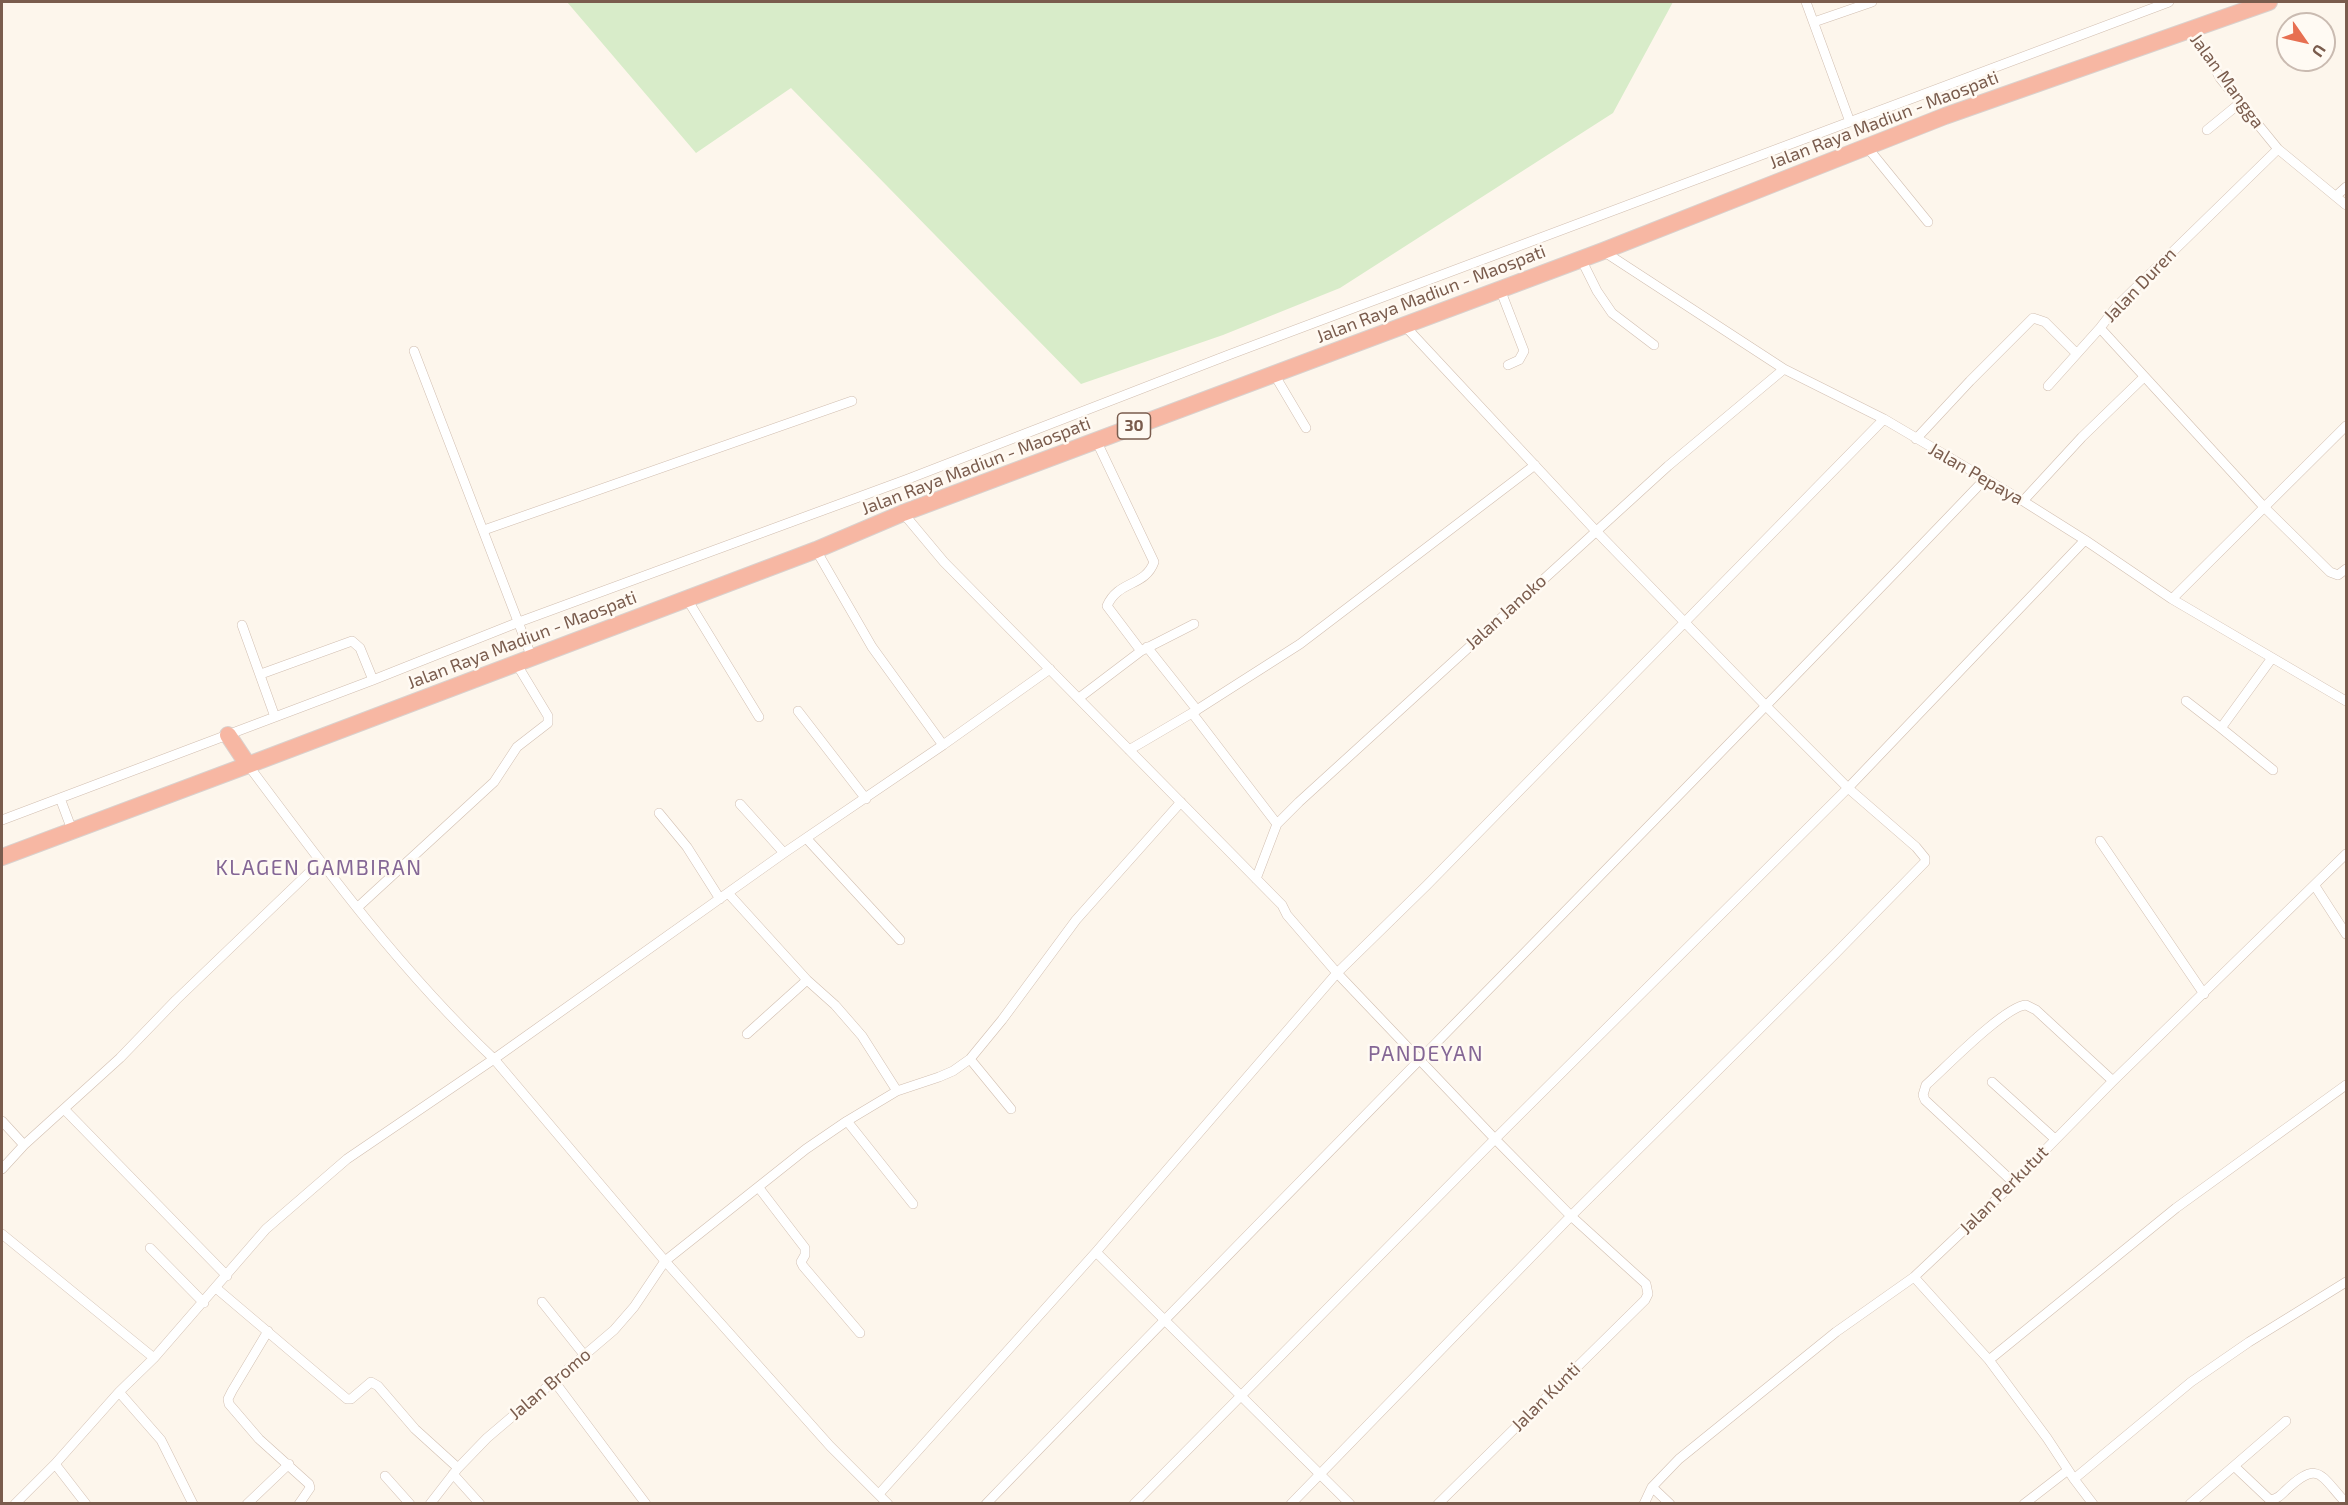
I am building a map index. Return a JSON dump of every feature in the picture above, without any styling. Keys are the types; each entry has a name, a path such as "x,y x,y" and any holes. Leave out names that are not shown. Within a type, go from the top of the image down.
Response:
{"highway":[{"name":"Jalan Raya Madiun - Maospati","path":"2,857 816,550 903,513 1581,259 1945,116 2269,2"},
{"path":"228,735 248,765"}],"street":[{"path":"1806,2 1850,122"},
{"path":"1814,22 1872,2"},
{"path":"2,820 373,680 519,622 908,479 1231,354 2169,2"},
{"name":"Jalan Mangga","path":"2189,29 2205,50 2220,78 2278,149 2346,205"},
{"path":"2206,130 2240,104"},
{"path":"1867,147 1928,222"},
{"name":"Jalan Duren","path":"2278,149 2117,306 2100,328 2264,507 2330,572 2338,575 2346,570"},
{"path":"2336,196 2346,187"},
{"name":"Jalan Pepaya","path":"1603,250 1784,369 1884,419 1916,440 2023,501 2172,599 2346,701"},
{"path":"1581,259 1605,305 1621,321 1654,345"},
{"path":"1500,289 1524,351 1519,360 1508,365"},
{"path":"1916,440 1970,381 2033,318 2045,322 2076,354"},
{"path":"1291,1503 1571,1216 1925,862 1923,854 1848,788 1596,531 1404,325"},
{"path":"2048,386 2100,328"},
{"path":"358,907 494,782 517,747 548,723 548,716 524,660 519,622 414,351"},
{"name":"Jalan Janoko","path":"1256,879 1277,824 1299,802 1668,466 1784,369"},
{"path":"1274,374 1306,428"},
{"path":"2023,501 2082,437 2144,377"},
{"path":"484,530 852,401"},
{"path":"879,1494 1096,1252 1337,973 1427,885 1884,419"},
{"path":"2172,599 2346,426"},
{"path":"1096,440 1154,562 1150,573 1112,595 1107,606 1194,712 1277,824"},
{"path":"1129,750 1194,712 1300,644 1535,465"},
{"path":"986,1503 1767,706 1985,479"},
{"path":"903,513 944,562 1282,905 1287,915 1337,973 1571,1216"},
{"path":"1134,1503 1848,788 2085,540"},
{"path":"816,550 872,647 943,745"},
{"path":"687,599 759,717"},
{"path":"1079,698 1144,649 1194,624"},
{"path":"242,625 275,717"},
{"path":"261,674 352,642 360,648 373,680"},
{"path":"2221,728 2272,658"},
{"path":"15,1503 55,1464 119,1392 154,1358 267,1229 347,1159 494,1059 784,853 866,799 1050,669"},
{"path":"2186,701 2272,770"},
{"path":"798,711 866,799"},
{"path":"248,765 320,862 419,982 494,1059 666,1261 830,1446 888,1503"},
{"path":"60,798 72,830"},
{"name":"Jalan Bromo","path":"430,1503 455,1471 510,1417 614,1330 634,1307 666,1261 806,1149 847,1121 897,1091 953,1071 970,1059 1076,920 1181,802"},
{"path":"740,804 784,853"},
{"path":"659,813 724,896 835,1005 862,1036 897,1091"},
{"path":"807,839 900,940"},
{"path":"2100,841 2204,994"},
{"name":"Jalan Perkutut","path":"1644,1503 1652,1487 1688,1452 1836,1332 1914,1277 2013,1183 2113,1081 2346,854"},
{"path":"3,1165 120,1058 176,1000 320,862"},
{"path":"2315,886 2346,934"},
{"path":"747,1034 807,980"},
{"path":"2013,1183 1925,1100 1923,1095 1926,1085 1996,1022 2014,1009 2026,1005 2036,1010 2113,1081"},
{"path":"970,1059 1011,1109"},
{"path":"1992,1082 2055,1139"},
{"path":"1989,1360 2176,1208 2346,1085"},
{"path":"63,1109 228,1276"},
{"path":"2,1121 24,1145"},
{"path":"847,1121 913,1204"},
{"path":"759,1188 805,1248 802,1266 860,1333"},
{"name":"Jalan Kunti","path":"1438,1503 1645,1300 1648,1288 1646,1284 1571,1216"},
{"path":"2,1234 154,1358"},
{"path":"150,1248 204,1303"},
{"path":"1096,1252 1350,1503"},
{"path":"1914,1277 1989,1360 2093,1503"},
{"path":"2074,1479 2191,1382 2248,1342 2346,1282"},
{"path":"216,1288 347,1399 351,1399 371,1382 378,1386 455,1471 480,1503"},
{"path":"542,1302 585,1356"},
{"path":"268,1331 228,1398 229,1404 260,1439 289,1464 310,1488 298,1503"},
{"path":"554,1381 646,1503"},
{"path":"119,1392 161,1440 193,1503"},
{"path":"2190,1503 2286,1421"},
{"path":"55,1464 86,1503"},
{"path":"247,1503 289,1464"},
{"path":"2234,1466 2270,1500 2278,1498 2300,1477 2308,1473 2315,1473 2321,1476 2346,1503"},
{"path":"2024,1503 2068,1470"},
{"path":"385,1476 410,1503"},
{"path":"1652,1487 1670,1503"}],"green space":[{"path":"567,2 1673,2 1613,113 1340,288 1223,335 1081,384 791,88 696,153"}],"district":[{"name":"KLAGEN GAMBIRAN","path":"319,868"},
{"name":"PANDEYAN","path":"1426,1054"}]}
